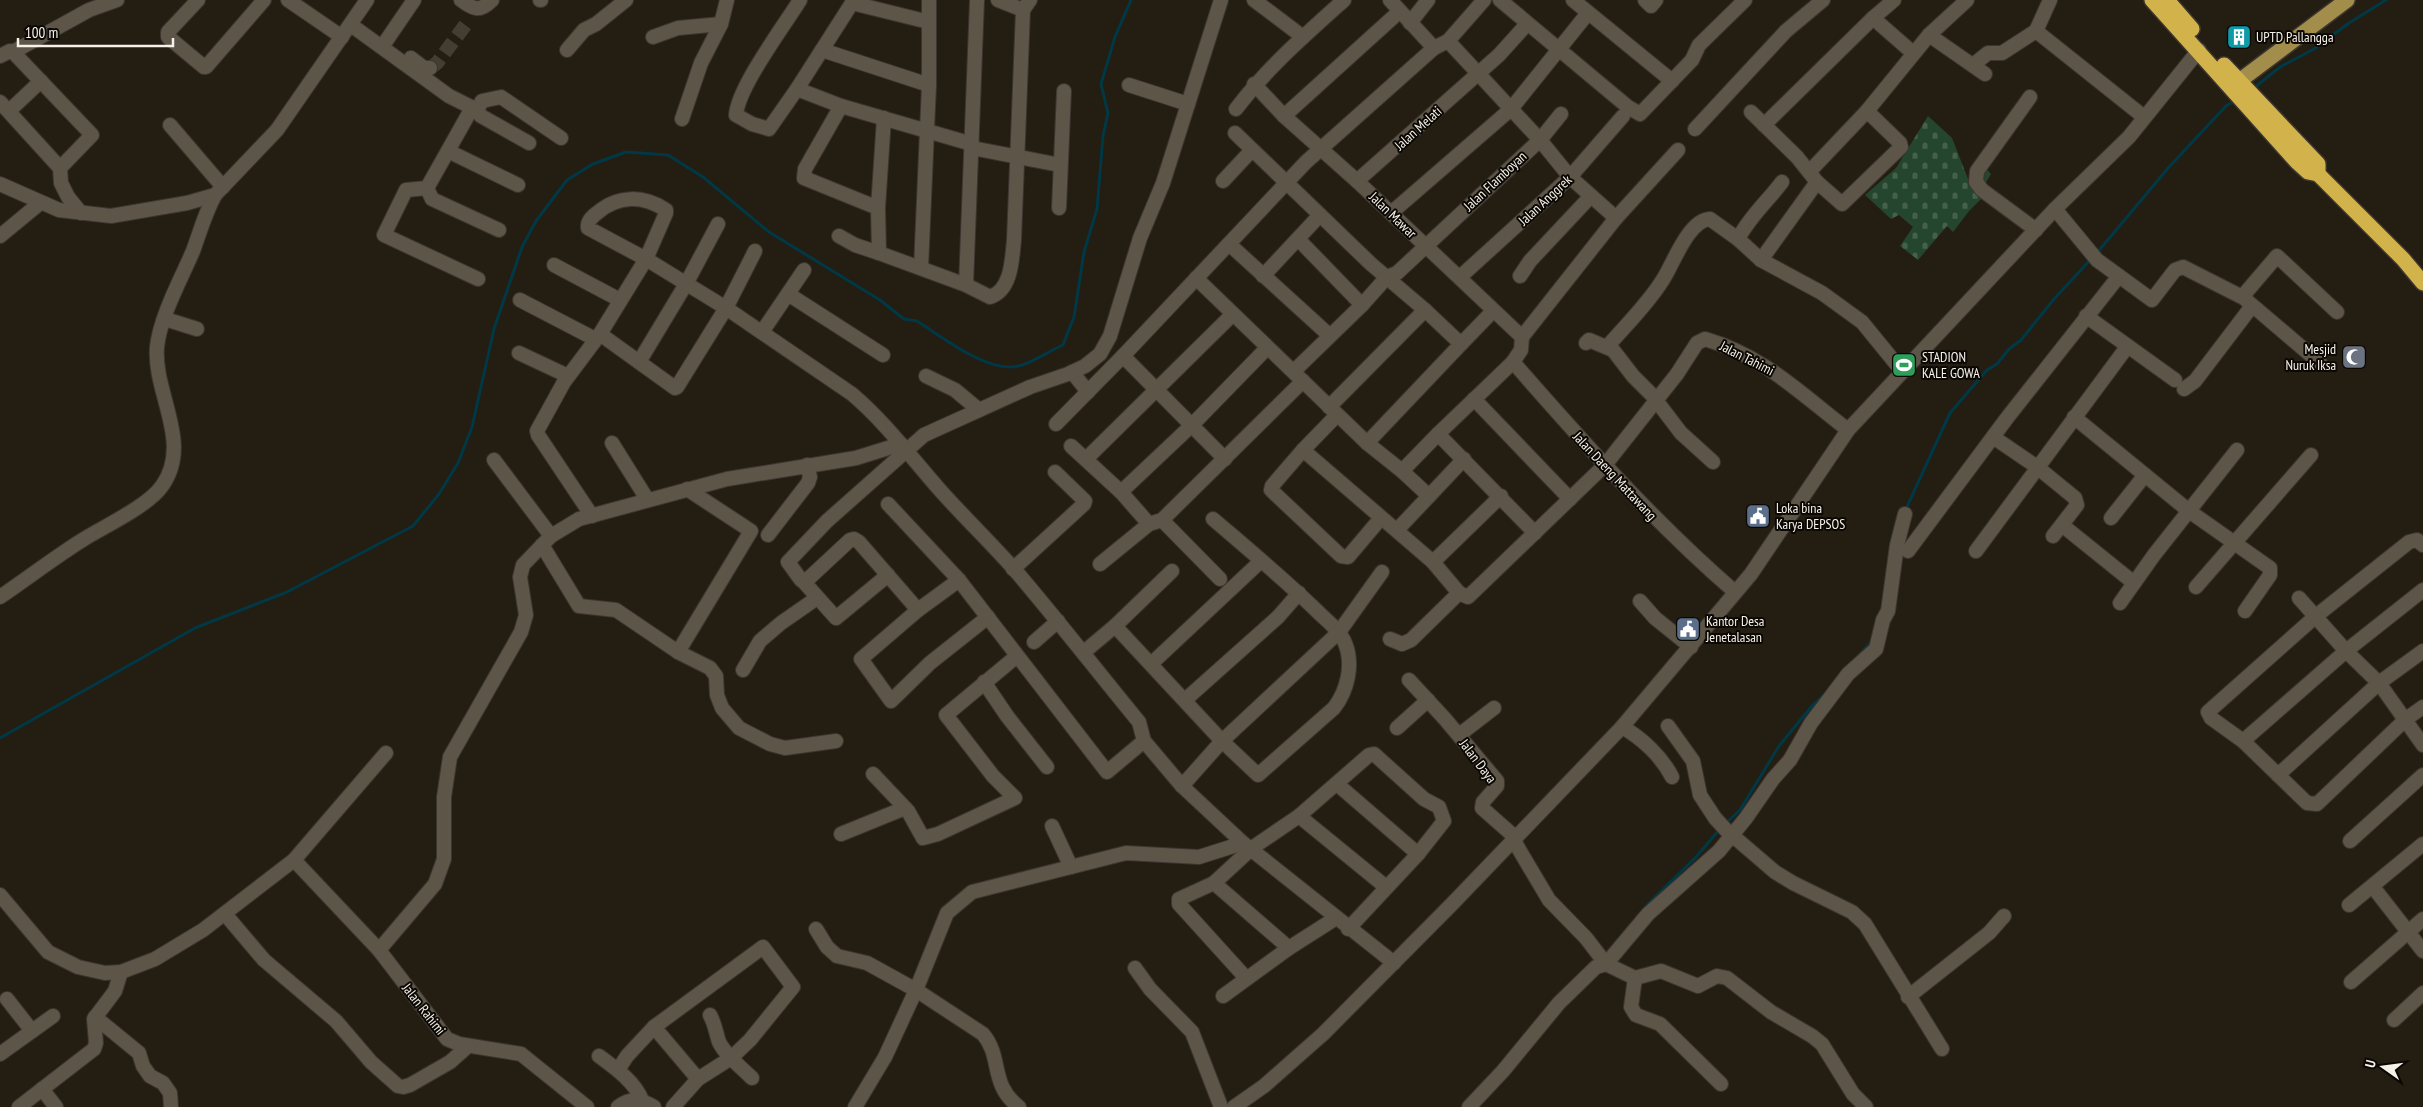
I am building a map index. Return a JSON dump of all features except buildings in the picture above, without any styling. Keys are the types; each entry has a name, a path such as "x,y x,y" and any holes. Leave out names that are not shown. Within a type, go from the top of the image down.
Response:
{"highway":[{"path":"2152,0 2199,50 2318,164 2318,174 2403,259 2423,283"},
{"path":"2167,0 2242,92"}],"main road":[{"path":"2242,92 2347,0"}],"street":[{"path":"60,168 92,135 41,81 7,54 89,10 117,0"},
{"path":"198,0 168,35 171,40 206,67 264,0"},
{"path":"288,0 342,37"},
{"path":"0,597 82,540 152,497 162,487 172,467 174,440 157,360 158,345 165,319 194,248 207,209 219,191 277,130 368,0"},
{"path":"386,41 414,0"},
{"path":"461,0 473,9 473,15 492,0"},
{"path":"567,50 584,30 596,24 626,0"},
{"path":"682,119 701,63 721,24 727,0"},
{"path":"800,0 748,82 737,107 736,115 752,124 769,129 798,89 822,50 848,1 929,22"},
{"path":"921,268 929,85 929,0"},
{"path":"966,285 977,0"},
{"path":"839,236 855,245 921,268 993,297 1008,278 1012,270 1016,156 1026,5 998,0"},
{"path":"888,575 836,618 787,564 790,558 904,448 924,435 1030,386 1072,372 1092,362 1100,354 1110,336 1140,238 1163,183 1221,0"},
{"path":"1254,0 1303,37"},
{"path":"1236,110 1254,84 1344,0"},
{"path":"1390,0 1434,48"},
{"path":"1410,23 1428,0"},
{"path":"1056,424 1123,356 1287,182 1322,148 1434,48 1448,41 1484,0"},
{"path":"1500,0 1636,114 1646,110 1692,60 1699,45 1742,1"},
{"path":"1573,0 1672,81"},
{"path":"1645,0 1651,6 1656,0"},
{"path":"1696,129 1786,31 1823,0"},
{"path":"1764,125 1873,18 1894,0"},
{"path":"1761,260 1814,176 1913,53 1929,35 1968,0"},
{"path":"1973,65 1988,53 2002,53 2036,31 2050,0"},
{"path":"1284,116 1400,12"},
{"path":"1391,213 1511,109 1588,13"},
{"path":"1873,18 1913,53"},
{"path":"353,22 386,41 424,68 430,68"},
{"path":"353,22 449,96 475,109 481,116 529,143"},
{"path":"653,37 678,28 721,24"},
{"name":"Jalan Melati","path":"1357,181 1500,55 1527,24"},
{"path":"2036,31 2144,117"},
{"path":"1929,35 1985,74"},
{"path":"1448,41 1540,140 1570,177 1616,218"},
{"path":"822,50 929,85"},
{"path":"1234,1107 1264,1086 1315,1040 1394,963 1515,840 1622,727 1691,647 1770,547 1848,430 2055,209 2102,165 2199,50"},
{"path":"41,81 4,106 60,168 61,183 68,197 81,214"},
{"name":"Jalan Mawar","path":"1254,84 1284,116 1322,148 1460,277 1521,344"},
{"path":"1129,85 1188,104"},
{"path":"798,89 841,106 972,146 1060,166"},
{"path":"1059,208 1064,91"},
{"path":"427,188 448,151 482,101 501,97 561,138"},
{"path":"2030,97 1977,171 1976,182 1982,190 2036,230"},
{"path":"841,106 805,169 804,178 878,208"},
{"path":"1751,112 1842,204 1899,151 1900,143 1867,111"},
{"name":"Jalan Flamboyan","path":"1100,564 1155,522 1225,459 1299,376 1329,335 1362,305 1387,277 1397,273 1540,140 1562,114"},
{"name":"Jalan Anggrek","path":"1460,277 1570,177 1623,116"},
{"path":"879,253 878,208 884,118"},
{"path":"170,125 219,191"},
{"path":"1235,133 1320,215 1461,344"},
{"path":"1223,181 1252,150"},
{"path":"1402,471 1512,362 1521,344 1616,218 1678,150"},
{"path":"448,151 518,185"},
{"path":"1738,238 1754,212 1772,196 1782,182"},
{"path":"0,184 59,210 111,216 133,214 219,191"},
{"path":"427,188 432,199 499,230"},
{"path":"427,188 406,190 384,235 478,279"},
{"path":"1520,276 1530,261 1591,196"},
{"path":"592,516 538,435 539,425 568,376 597,336 646,259 666,210 656,204 632,198 610,203 590,220 588,228 646,259 726,308 852,394 888,428 938,488 1058,621 1139,722 1144,741 1182,786 1247,846 1348,929 1394,963"},
{"path":"0,236 40,203"},
{"path":"2055,209 2094,257 2152,300 2175,270 2186,268 2247,301 2320,363"},
{"path":"1263,276 1320,215"},
{"path":"1607,347 1662,281 1679,250 1702,220 1710,219 1738,238 1761,260 1822,293 1862,322 1902,371"},
{"path":"640,362 686,284 718,224"},
{"path":"1298,239 1362,305"},
{"path":"1229,244 1329,335"},
{"path":"520,300 597,336 640,362 675,388 678,387 726,308 755,251"},
{"path":"2086,316 2179,385 2195,381 2277,256 2337,312"},
{"path":"554,266 620,300"},
{"path":"762,332 804,270"},
{"path":"1908,551 1993,437 2119,276"},
{"path":"1196,278 1367,443 1429,496"},
{"path":"788,294 883,355"},
{"path":"1381,518 1348,557 1341,556 1272,490 1272,486 1333,411 1425,310"},
{"path":"1367,443 1493,312"},
{"path":"1086,459 1233,314"},
{"path":"165,319 197,329"},
{"name":"Jalan Tahimi","path":"1656,400 1677,374 1697,343 1705,339 1729,346 1766,365 1848,430"},
{"path":"1586,343 1589,340 1607,347 1620,357 1633,376 1656,400 1682,433 1713,462"},
{"path":"1976,551 2127,347"},
{"path":"1121,492 1192,425 1267,348"},
{"path":"519,353 568,376"},
{"path":"1123,356 1225,459"},
{"name":"Jalan Daeng Mattawang","path":"1512,362 1605,465 1675,538 1735,592"},
{"path":"1072,372 1088,392"},
{"path":"926,376 955,390 979,410"},
{"path":"1474,399 1570,499"},
{"path":"1303,450 1433,562 1463,597 1469,597 1605,465 1656,400"},
{"path":"2074,417 2189,511 2271,571 2245,611"},
{"path":"1438,434 1535,533"},
{"path":"1993,437 2037,467 2077,502 2077,505 2053,536"},
{"path":"612,442 647,499"},
{"path":"1072,446 1220,579"},
{"path":"379,950 435,884 442,869 444,859 446,775 450,757 521,632 526,615 520,571 522,565 546,541 579,519 727,478 904,448"},
{"path":"2120,603 2189,511 2238,450"},
{"path":"2196,587 2312,455"},
{"path":"1397,530 1464,459"},
{"path":"494,460 546,541 580,606 616,610 678,652 710,668 714,672 722,708 739,728 770,744 785,748 836,741"},
{"path":"768,535 808,483 810,477 807,465"},
{"path":"1013,569 1084,504 1085,501 1054,472"},
{"path":"2111,518 2145,475"},
{"path":"678,652 751,531 687,489"},
{"path":"1433,562 1500,496"},
{"path":"888,504 959,580 1107,772 1144,741"},
{"path":"1469,1107 1503,1071 1559,1002 1596,967 1606,964 1648,914 1719,851 1729,832 1790,760 1811,723 1848,674 1876,650 1890,602 1897,545 1905,514"},
{"path":"1116,626 1222,741 1255,773 1262,774 1334,708 1343,696 1348,671 1347,649 1339,632 1299,593 1213,519"},
{"path":"2062,525 2134,583"},
{"path":"803,581 807,580 850,540 854,539 859,542 918,610"},
{"path":"2423,545 2417,540 2408,542 2316,616 2208,712 2211,718 2242,741 2307,803 2317,804 2406,719 2423,707"},
{"path":"1151,664 1261,561"},
{"path":"1084,652 1116,626 1172,571"},
{"path":"1182,786 1222,741 1339,632 1382,572"},
{"path":"959,580 918,610 861,659 891,701 930,663 988,617"},
{"path":"2242,741 2346,651 2423,590"},
{"path":"1185,700 1278,617 1299,593"},
{"path":"1390,639 1402,644 1411,640 1459,593"},
{"path":"743,670 760,641 781,623 817,598"},
{"path":"2298,598 2346,651 2380,683 2423,745"},
{"path":"1640,601 1655,618 1691,647"},
{"path":"1034,642 1058,621"},
{"path":"2278,775 2380,683 2423,651"},
{"path":"873,774 905,808 914,820 921,836 927,838 1015,798 993,776 946,715 1017,656"},
{"name":"Jalan Daya","path":"1409,680 1459,735 1498,784 1483,802 1482,808 1515,840"},
{"path":"984,682 1007,716 1047,767"},
{"path":"1397,728 1428,700"},
{"path":"1459,735 1494,708"},
{"path":"1668,726 1693,762 1700,795 1715,818 1775,872 1852,912 1871,932 1908,997 1942,1049"},
{"path":"1622,727 1640,739 1666,766 1672,777"},
{"path":"0,895 48,952 78,967 105,973 121,972 155,959 203,930 294,860 386,753"},
{"path":"856,1107 884,1057 916,990 947,913 964,896 972,892 1126,853 1199,857 1247,846 1299,816 1369,755 1374,754 1424,799 1439,808 1444,820 1418,854 1348,929"},
{"path":"2350,841 2423,775"},
{"path":"1337,784 1418,854"},
{"path":"841,834 905,808"},
{"path":"1299,816 1386,887"},
{"path":"1052,826 1071,866"},
{"path":"1515,840 1550,900 1586,938 1606,964 1635,978 1661,971 1698,986 1717,976 1727,978 1771,1012 1822,1044 1849,1088 1866,1107"},
{"path":"2348,905 2373,887 2423,844"},
{"path":"1246,978 1179,904 1180,899 1214,884 1247,846"},
{"name":"Jalan Rahimi","path":"294,860 379,950 442,1035 453,1042 468,1046 521,1054 587,1107"},
{"path":"1214,884 1289,948"},
{"path":"2373,887 2407,933 2423,951"},
{"path":"225,914 264,960 336,1021 371,1062 398,1086 406,1086 442,1067 468,1046"},
{"path":"1908,997 1989,933 2004,916"},
{"path":"1222,996 1289,948 1336,918"},
{"path":"2351,982 2423,919"},
{"path":"816,929 827,947 837,956 867,963 916,990 983,1034 989,1041 994,1054 1000,1086 1010,1100 1018,1107"},
{"path":"618,1070 627,1056 654,1026 763,947 794,987 750,1040 732,1058 698,1079 673,1107"},
{"path":"1135,968 1150,989 1192,1032 1221,1107"},
{"path":"19,1107 94,1049 96,1043 95,1017 115,991 121,972"},
{"path":"1635,978 1632,1007 1636,1015 1660,1024 1721,1084"},
{"path":"2394,1020 2423,993"},
{"path":"7,999 32,1031"},
{"path":"710,1015 720,1043 752,1078"},
{"path":"0,1054 53,1016"},
{"path":"95,1017 140,1053 143,1066 150,1076 163,1083 170,1093 170,1107"},
{"path":"654,1026 698,1079"},
{"path":"599,1056 618,1070 648,1104"},
{"path":"42,1089 56,1107"},
{"path":"618,1107 630,1101 648,1104"}],"green space":[{"path":"1928,116 1952,138 1970,184 1984,166 1991,174 1982,189 1984,196 1969,211 1953,232 1947,226 1918,260 1900,246 1913,227 1899,215 1891,219 1865,195 1896,168"}],"waterway":[{"path":"0,738 195,628 287,592 413,526 439,494 458,463 472,427 494,329 522,247 536,221 567,180 593,164 626,152 668,155 703,177 769,232 880,300 904,319 917,321 950,343 986,362 1010,367 1023,365 1063,345 1074,317 1084,252 1097,209 1103,136 1108,113 1101,84 1115,37 1131,0"},
{"path":"2254,88 2280,67 2314,49 2349,23 2386,0"},
{"path":"2096,254 2169,167 2226,106 2236,100"},
{"path":"1905,511 1950,413 1987,370 1997,364 2009,349 2021,340 2054,299 2092,258"},
{"path":"1857,657 1873,640"},
{"path":"1726,823 1740,810 1779,746 1812,706 1827,692"},
{"path":"1616,942 1649,903 1696,857 1720,829"}],"tunnel":[{"path":"430,68 437,63 469,20"}],"place":[{"name":"UPTD Pallangga","path":"2239,37"},
{"name":"Mesjid Nuruk Iksa","path":"2354,357"},
{"name":"STADION KALE GOWA","path":"1904,365"},
{"name":"Loka bina Karya DEPSOS","path":"1758,516"},
{"name":"Kantor Desa Jenetalasan","path":"1688,629"}]}
